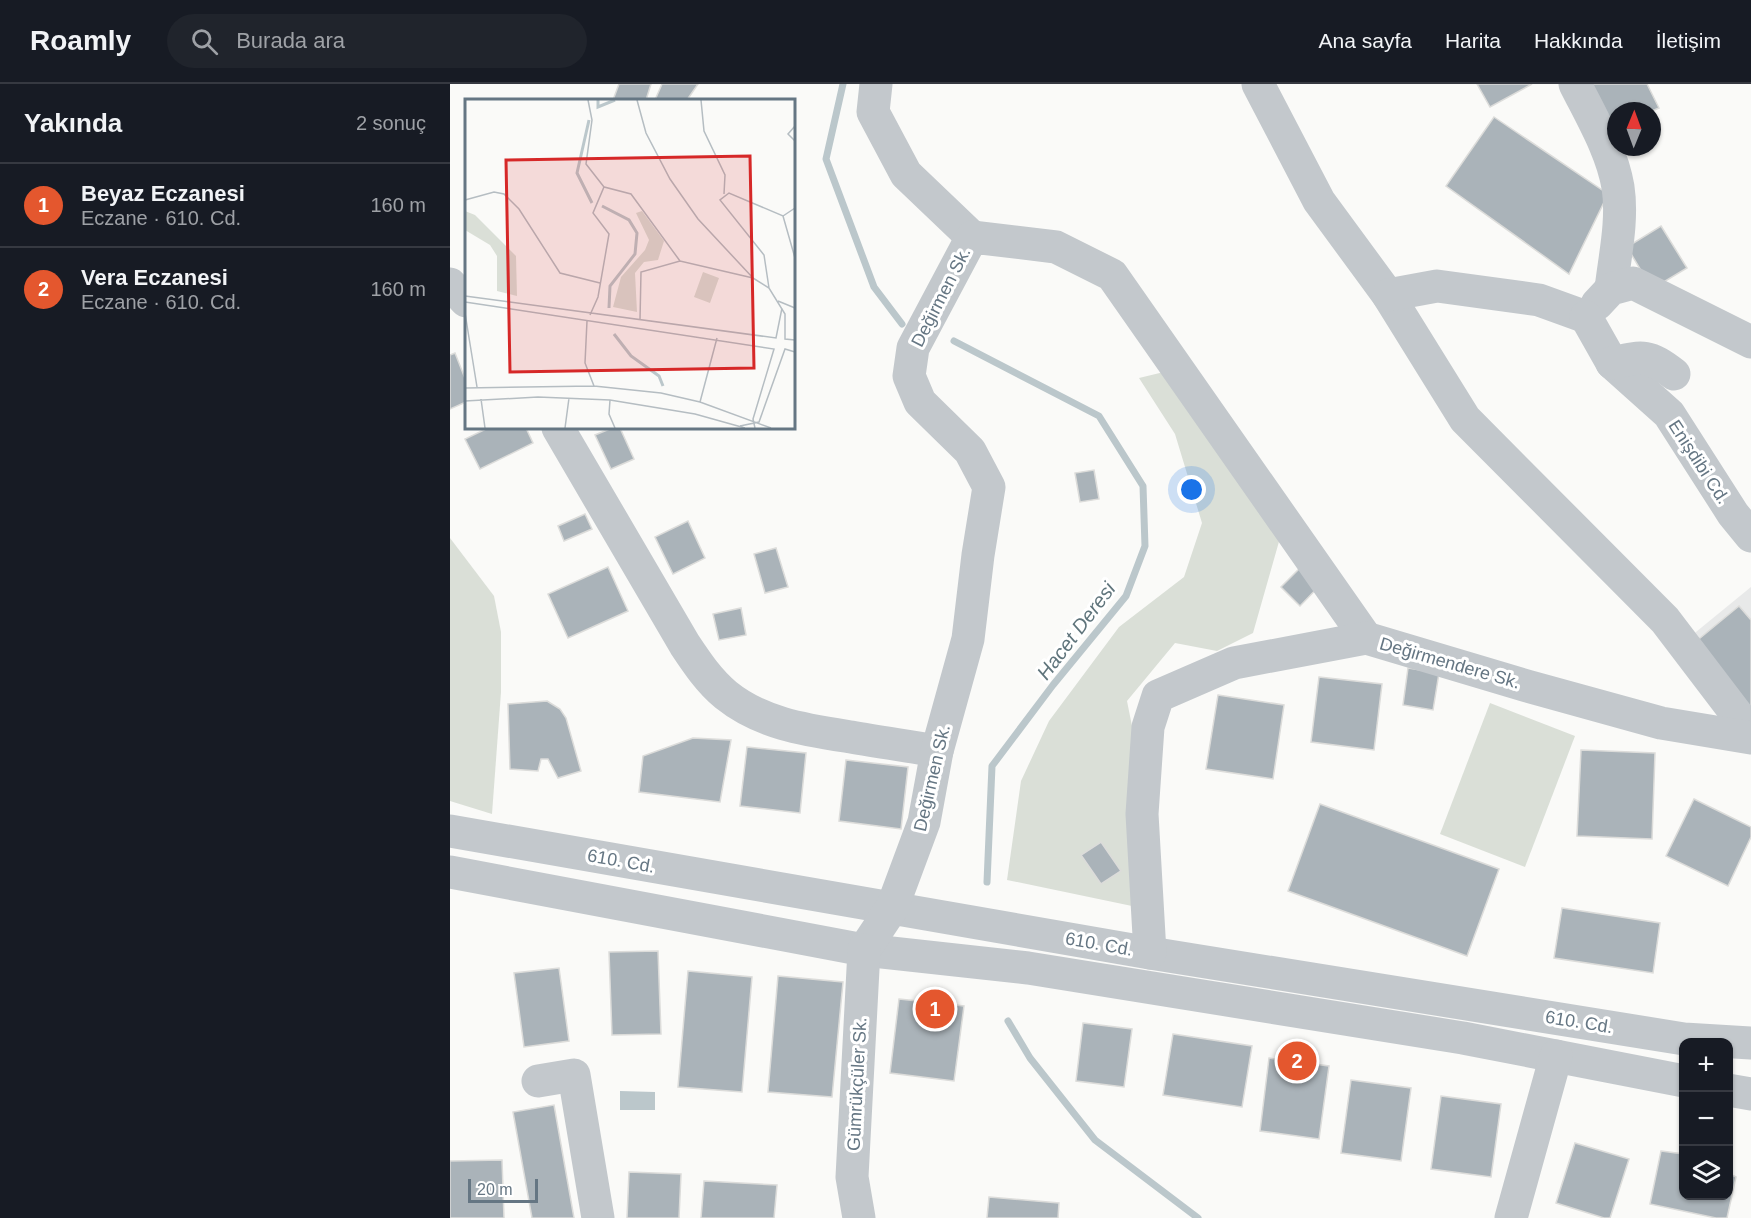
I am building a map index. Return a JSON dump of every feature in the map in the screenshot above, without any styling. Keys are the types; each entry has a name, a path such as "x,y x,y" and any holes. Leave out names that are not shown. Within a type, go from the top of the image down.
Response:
{"street":[{"path":"876,84 873,112 906,174 972,237"},
{"path":"1258,84 1319,201 1388,295 1465,419 1665,620 1751,733"},
{"path":"1575,84 1593,119 1611,162 1618,186 1618,236 1611,289"},
{"name":"Değirmen Sk.","path":"864,950 892,908 924,822 937,751 968,639 989,487 970,451 920,402 909,376 913,348 972,237 1056,247 1112,275 1366,638"},
{"path":"1388,295 1437,286 1539,300 1586,317 1611,289 1633,283 1751,342"},
{"path":"450,284 465,300"},
{"name":"Enişdibi Cd.","path":"1586,317 1612,363 1669,414 1733,514 1751,536"},
{"path":"1612,363 1639,357 1657,361 1674,375"},
{"path":"559,429 685,645 704,673 725,694 749,711 778,724 937,751"},
{"name":"Değirmendere Sk.","path":"1150,953 1142,814 1148,726 1158,696 1234,663 1366,638 1661,723 1751,738"},
{"name":"610. Cd.","path":"450,831 1150,953 1684,1039 1751,1043"},
{"name":"610. Cd.","path":"450,872 864,950 1028,968 1463,1038 1679,1080"},
{"name":"Gümrükçüler Sk.","path":"859,1218 852,1177 864,950"},
{"path":"1511,1218 1556,1056"},
{"path":"538,1081 574,1075 598,1218"},
{"path":"1733,1091 1751,1094"}],"shaded area":[{"path":"1168,371 1282,531 1253,633 1217,651 1175,643 1127,701 1133,731 1132,906 1007,880 1021,781 1049,721 1119,627 1184,577 1202,523 1175,434 1139,378"},
{"path":"450,538 494,596 501,632 501,692 492,814 450,801"},
{"path":"1751,587 1751,709 1685,641"},
{"path":"1490,703 1575,736 1525,867 1440,834"},
{"path":"620,1091 655,1092 655,1110 620,1110"}],"building":[{"path":"619,84 651,84 646,99 613,99"},
{"path":"662,84 698,84 688,99 655,99"},
{"path":"1477,84 1532,84 1490,107"},
{"path":"1589,84 1647,84 1656,102 1607,102 1607,122"},
{"path":"1494,117 1608,194 1569,274 1446,186"},
{"path":"1661,226 1687,268 1652,289 1627,247"},
{"path":"455,353 465,378 465,402 450,409 450,355"},
{"path":"486,429 526,429 533,443 480,469 465,439"},
{"path":"610,429 620,429 634,459 611,469 595,435"},
{"path":"1094,470 1099,499 1080,502 1075,473"},
{"path":"585,514 592,529 564,541 558,526"},
{"path":"688,521 705,558 673,574 655,537"},
{"path":"776,548 788,587 765,593 754,554"},
{"path":"1306,562 1325,580 1300,606 1281,587"},
{"path":"608,567 628,611 568,638 548,594"},
{"path":"1739,606 1751,620 1751,712 1694,643"},
{"path":"741,608 746,635 719,640 713,614"},
{"path":"1408,668 1439,673 1433,710 1403,705"},
{"path":"1319,677 1382,684 1374,750 1311,742"},
{"path":"1218,695 1284,705 1273,779 1206,769"},
{"path":"547,701 560,709 566,718 581,771 558,778 548,759 541,759 538,771 510,769 508,704"},
{"path":"693,738 731,740 720,802 639,792 643,756"},
{"path":"747,747 806,753 800,813 740,806"},
{"path":"1581,750 1655,753 1652,839 1577,836"},
{"path":"846,760 908,767 901,829 839,821"},
{"path":"1694,799 1751,827 1751,837 1728,886 1666,856"},
{"path":"1320,804 1499,869 1467,956 1288,891"},
{"path":"1101,842 1121,871 1101,884 1081,855"},
{"path":"1562,908 1660,923 1653,973 1554,958"},
{"path":"658,951 661,1034 612,1035 609,952"},
{"path":"559,968 569,1041 524,1047 514,973"},
{"path":"688,971 752,977 742,1092 678,1087"},
{"path":"778,976 843,982 832,1097 768,1092"},
{"path":"899,999 964,1006 954,1081 890,1073"},
{"path":"1083,1023 1132,1029 1124,1087 1076,1081"},
{"path":"1173,1034 1252,1046 1242,1107 1163,1095"},
{"path":"1269,1058 1329,1066 1319,1139 1260,1131"},
{"path":"1351,1080 1411,1088 1401,1161 1341,1153"},
{"path":"1441,1096 1501,1104 1491,1177 1431,1169"},
{"path":"554,1105 574,1218 532,1218 513,1112"},
{"path":"1575,1143 1629,1159 1610,1218 1556,1203"},
{"path":"1661,1151 1679,1153 1679,1200 1731,1200 1727,1218 1716,1218 1650,1204"},
{"path":"502,1160 504,1218 450,1218 450,1161"},
{"path":"629,1172 681,1174 679,1218 627,1218"},
{"path":"1733,1176 1736,1177 1733,1191"},
{"path":"704,1181 777,1185 774,1218 701,1218"},
{"path":"989,1197 1059,1203 1058,1218 987,1218"}],"waterway":[{"name":"Hacet Deresi","path":"843,84 826,159 874,287 902,324"},
{"name":"Hacet Deresi","path":"954,341 1099,416 1143,486 1145,546 1126,596 1053,685 992,766 987,882"},
{"name":"Hacet Deresi","path":"1008,1021 1030,1058 1095,1140 1198,1218"}],"place":[{"name":"Beyaz Eczanesi","path":"935,1009"},
{"name":"Vera Eczanesi","path":"1297,1061"}]}
